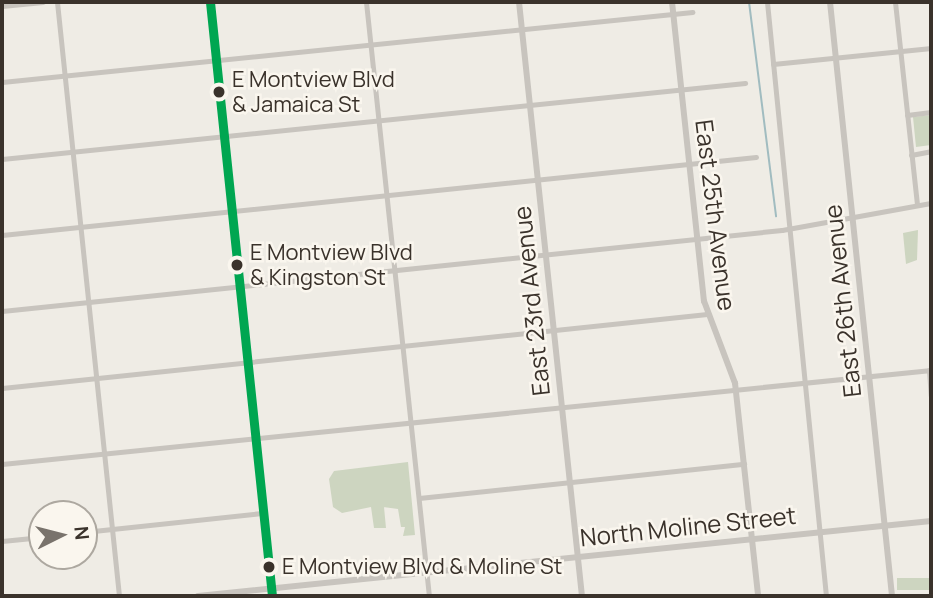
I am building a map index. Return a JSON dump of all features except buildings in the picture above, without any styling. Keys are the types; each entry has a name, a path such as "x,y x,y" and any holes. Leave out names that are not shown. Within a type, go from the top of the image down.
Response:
{"main road":[{"path":"210,2 271,593"}],"street":[{"path":"2,6 43,2"},
{"path":"57,2 119,596"},
{"path":"366,2 429,596"},
{"name":"East 23rd Avenue","path":"519,2 582,596"},
{"name":"East 25th Avenue","path":"672,2 707,314 736,388 758,596"},
{"path":"767,2 826,596"},
{"name":"East 26th Avenue","path":"830,2 892,596"},
{"path":"895,2 917,205"},
{"path":"2,82 692,12"},
{"path":"773,64 931,48"},
{"path":"2,159 745,83"},
{"path":"907,115 931,112"},
{"path":"911,155 931,151"},
{"path":"2,235 756,157"},
{"path":"2,311 788,229 931,203"},
{"path":"2,387 707,314"},
{"path":"2,464 562,405 930,370 931,396"},
{"path":"419,498 744,464"},
{"path":"98,531 263,513"},
{"name":"North Moline Street","path":"198,596 271,593 426,573 931,521"},
{"path":"2,541 28,538"}],"green space":[{"path":"931,115 931,145 916,147 913,117"},
{"path":"918,230 917,260 906,264 903,233"},
{"path":"408,462 415,535 403,536 405,527 401,527 398,509 384,507 386,528 374,528 371,507 342,513 333,507 329,479 334,471"},
{"path":"897,578 931,578 931,590 897,590"}],"waterway":[{"path":"749,2 776,216"}],"transit line":[{"path":"210,2 272,596"}],"place":[{"name":"E Montview Blvd & Jamaica St","path":"219,92"},
{"name":"E Montview Blvd & Kingston St","path":"237,265"},
{"name":"E Montview Blvd & Moline St","path":"269,567"}]}
